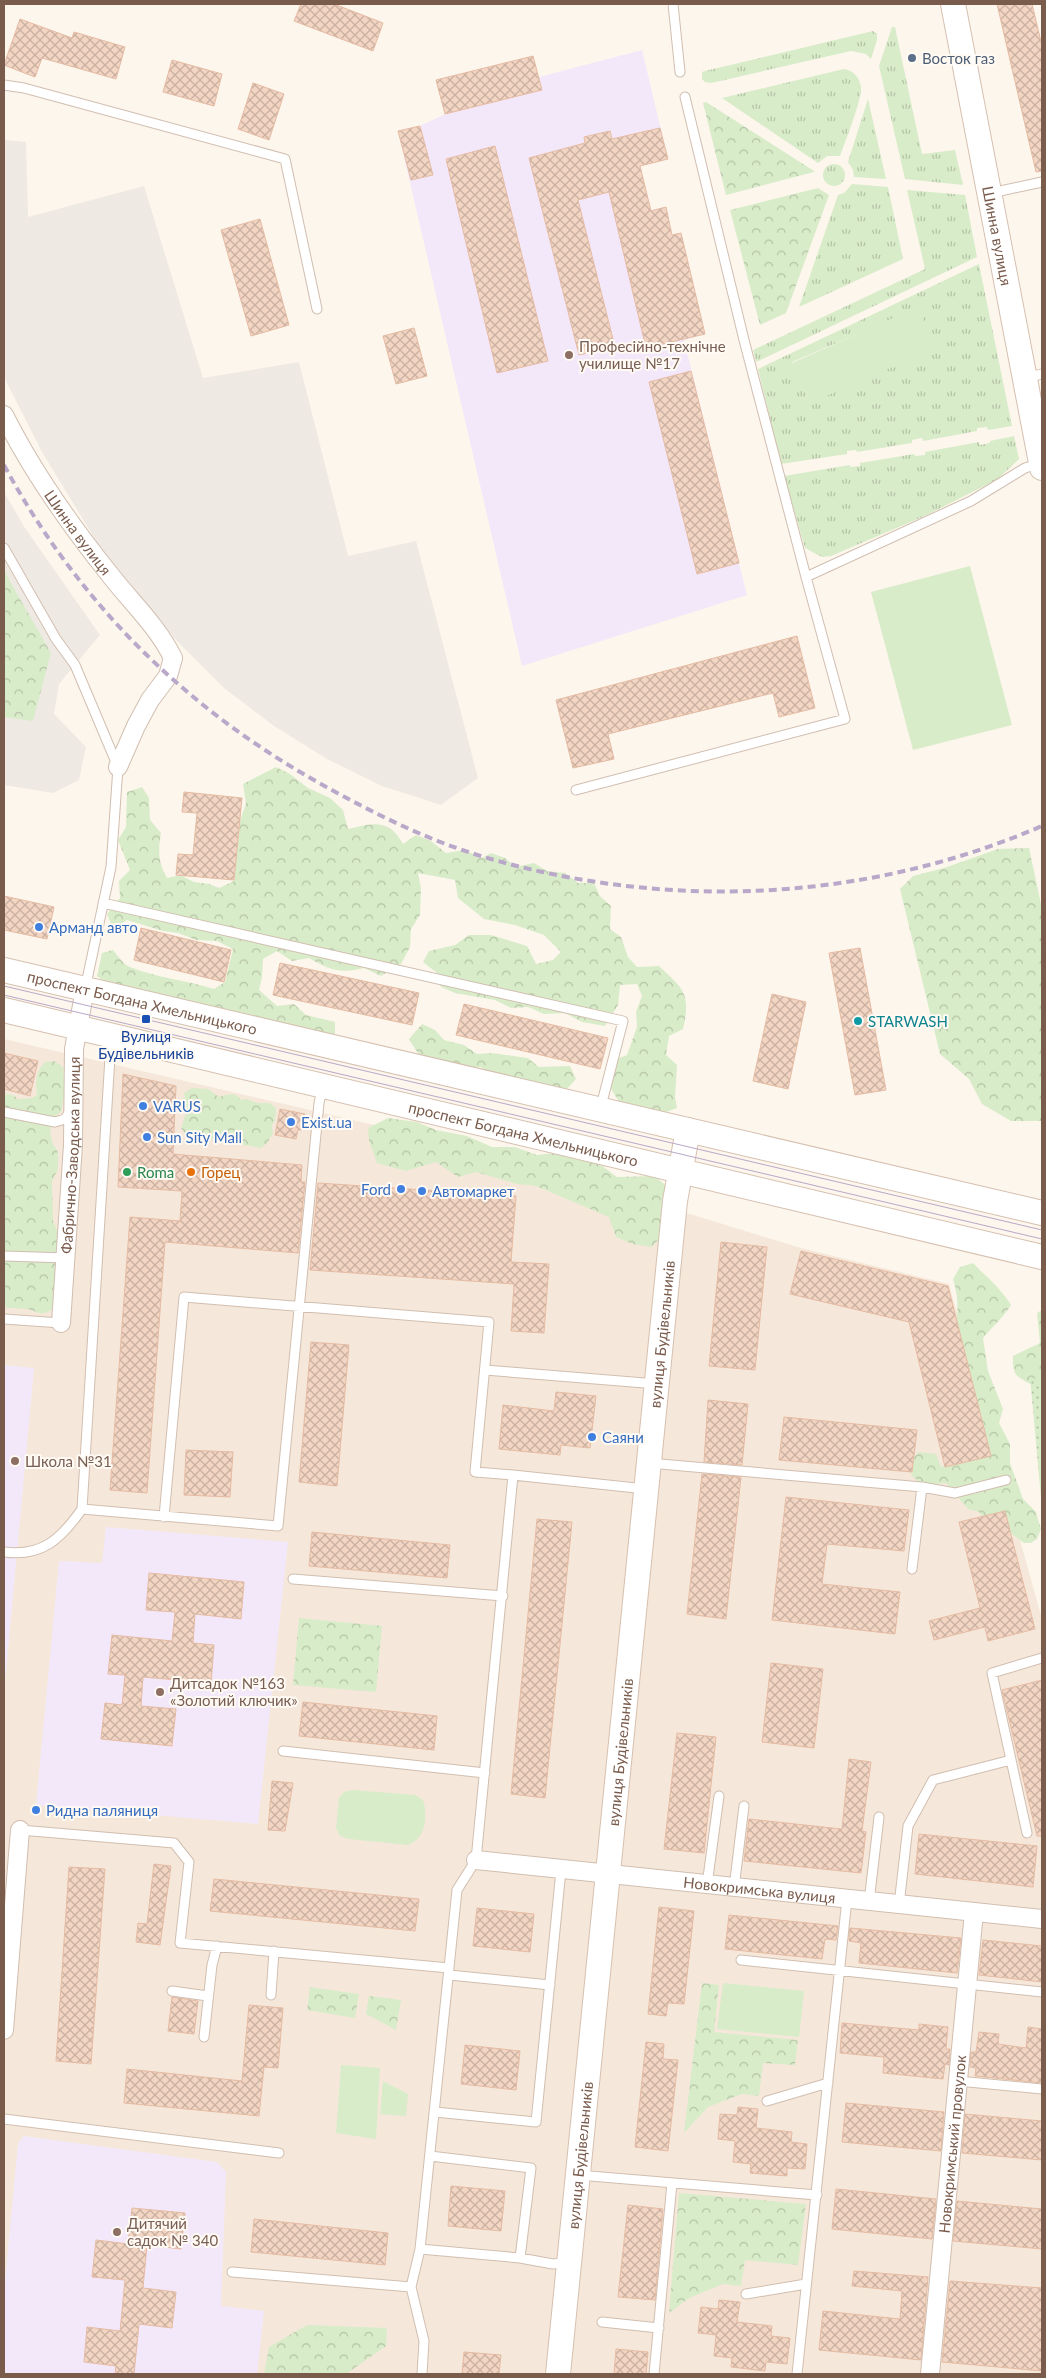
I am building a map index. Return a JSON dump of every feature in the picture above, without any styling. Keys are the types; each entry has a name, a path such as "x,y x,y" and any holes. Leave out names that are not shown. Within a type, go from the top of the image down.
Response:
{"main road":[{"name":"Шинна вулиця","path":"953,4 988,194 1033,376 1042,465"},
{"name":"проспект Богдана Хмельницького","path":"4,970 1042,1213"},
{"name":"проспект Богдана Хмельницького","path":"4,1010 1042,1257"},
{"name":"вулиця Будівельників","path":"558,2374 646,1489 680,1170 688,1130"}],"street":[{"name":"Шинна вулиця","path":"4,415 24,456 64,514 111,576 165,641 173,658 168,676 150,700 118,767"},
{"name":"Фабрично-Заводська вулиця","path":"61,1323 67,1258 73,1145 74,1048 85,989"},
{"path":"4,2030 20,1830"},
{"name":"Новокримська вулиця","path":"476,1860 1042,1919"},
{"name":"Новокримський провулок","path":"930,2374 974,1912"}],"lane":[{"path":"673,4 680,72"},
{"path":"4,85 24,88 285,160 317,310"},
{"path":"576,790 845,719 744,340 685,97"},
{"path":"988,194 1042,182"},
{"path":"806,577 971,501 1025,468 1042,465"},
{"path":"4,548 56,639 74,665 118,767 111,867 85,989"},
{"path":"103,903 622,1021 600,1110"},
{"path":"4,1552 17,1554 40,1549 66,1532 82,1510 110,1057 114,1037"},
{"path":"82,1510 278,1526 319,1103 323,1085"},
{"path":"4,1112 55,1122 65,1119 72,1107"},
{"path":"4,1256 67,1258"},
{"path":"164,1517 184,1297 490,1322 475,1472 646,1489"},
{"path":"4,1319 61,1323"},
{"path":"485,1370 657,1384"},
{"path":"649,1463 922,1487 955,1493 1006,1480"},
{"path":"422,2374 424,2341 411,2287 420,2248 457,1890 476,1860 503,1596 513,1475"},
{"path":"912,1569 922,1487"},
{"path":"293,1579 503,1596"},
{"path":"1027,1833 992,1673 1042,1658"},
{"path":"283,1751 485,1773"},
{"path":"899,1905 908,1826 933,1780 1011,1760"},
{"path":"707,1885 719,1796"},
{"path":"734,1888 744,1806"},
{"path":"870,1902 879,1818"},
{"path":"20,1830 174,1844 189,1862 180,1943 274,1951 550,1985"},
{"path":"435,2112 536,2122 561,1870"},
{"path":"797,2374 848,1899"},
{"path":"204,2037 208,1996 217,1946"},
{"path":"271,1995 274,1951"},
{"path":"741,1960 1042,1992"},
{"path":"172,1991 208,1996"},
{"path":"958,2081 1042,2089"},
{"path":"767,2101 828,2083"},
{"path":"4,2119 279,2153"},
{"path":"430,2156 531,2168 520,2258"},
{"path":"578,2175 817,2195"},
{"path":"654,2374 672,2183"},
{"path":"420,2248 520,2258 553,2264 569,2262"},
{"path":"232,2272 411,2287"},
{"path":"746,2294 806,2284"},
{"path":"602,2322 659,2328"}],"shaded area":[{"name":"Професійно-технічне училище №17","path":"642,50 668,159 640,166 651,210 666,207 672,235 681,233 705,334 684,340 747,595 522,666 398,131 420,126 445,114 541,90 539,77"},
{"path":"4,140 26,142 28,217 144,186 203,378 299,362 348,556 416,541 478,778 441,805 382,786 327,759 274,726 224,688 154,618 98,544 42,452 6,381 4,369"},
{"path":"4,492 25,528 100,635 59,684 54,714 86,747 79,780 53,793 4,785"},
{"path":"4,1039 482,1150 801,1248 949,1284 1042,1619 1042,2374 4,2374"},
{"name":"Школа №31","path":"4,1365 34,1368 4,1694"},
{"name":"Дитсадок №163 «Золотий ключик»","path":"106,1527 288,1542 258,1824 36,1805 59,1561 102,1563"},
{"name":"Дитячий садок № 340","path":"24,2136 217,2162 226,2172 221,2306 264,2311 257,2374 4,2374 4,2292 18,2143"}],"green space":[{"path":"892,27 895,27 922,154 955,150 963,185 905,179 879,66"},
{"path":"873,31 877,34 877,40 871,59 866,54 851,51 711,83 705,82 702,79 702,72 705,71"},
{"path":"844,69 856,75 859,81 861,93 859,101 840,156 827,156 818,163 722,98"},
{"path":"868,99 886,179 854,177 853,170 848,162"},
{"path":"706,102 814,172 726,195 703,103"},
{"path":"834,164 842,167 845,175 842,183 834,186 826,183 823,175 826,167"},
{"path":"852,184 888,187 903,259 799,307 838,195 844,193"},
{"path":"818,188 829,195 786,313 760,325 730,210"},
{"path":"907,190 965,195 977,257 756,362 753,350 925,269"},
{"path":"979,264 1012,426 988,430 987,427 977,428 977,431 923,441 922,438 912,440 912,443 857,452 856,450 847,451 847,454 781,464 758,369","holes":["918,308 810,403 792,362"]},
{"path":"918,307 936,348 810,403 792,363"},
{"path":"1014,436 1019,459 998,479 927,515 831,556 822,557 805,548 784,476 850,465 850,467 860,466 860,463 914,454 915,456 925,455 925,452 979,442 980,445"},
{"path":"970,566 1012,725 913,750 871,592"},
{"path":"4,571 51,653 33,721 4,717"},
{"path":"276,767 290,774 308,788 330,798 343,810 348,829 380,824 392,830 403,844 416,835 431,841 446,853 465,850 482,858 491,853 505,858 515,867 534,863 547,871 565,873 578,883 594,883 600,896 611,906 610,929 621,937 628,957 637,967 659,966 680,987 686,1000 683,1029 669,1036 666,1055 677,1065 675,1097 677,1108 661,1114 643,1107 621,1104 609,1084 608,1074 611,1061 627,1055 637,1027 636,1012 642,996 637,984 620,985 618,1005 605,1026 582,1022 565,1013 544,1014 528,1007 511,1008 495,1000 455,993 441,987 437,973 423,962 429,951 455,945 469,935 491,935 527,946 536,964 553,960 561,952 544,935 515,925 484,919 458,898 455,880 418,873 421,888 420,915 411,929 410,947 401,964 381,976 364,968 349,971 335,970 309,958 292,961 277,951 263,959 259,990 277,1006 294,1004 306,1015 335,1022 335,1037 106,983 97,976 102,953 113,950 128,966 140,971 214,989 225,982 233,949 217,941 196,940 178,933 163,931 127,920 113,929 107,914 120,898 119,881 130,870 118,840 126,827 127,792 142,787 149,798 150,820 161,833 160,856 167,878 180,875 194,882 209,884 219,888 234,881 240,821 246,803 243,784"},
{"path":"1029,848 1042,909 1042,1121 1011,1121 982,1104 969,1079 940,1054 900,889 913,876 944,868 998,849"},
{"path":"422,1024 435,1030 444,1040 464,1045 477,1054 491,1053 528,1058 539,1067 570,1066 576,1079 566,1090 493,1076 481,1067 454,1068 434,1065 423,1059 409,1039"},
{"path":"54,1061 63,1067 65,1093 61,1112 55,1116 50,1131 52,1142 58,1152 58,1169 52,1181 53,1221 62,1242 56,1308 45,1313 39,1313 4,1307 4,1094 13,1095 18,1099 32,1098 37,1095 36,1081 40,1069 45,1062"},
{"path":"192,1088 208,1089 219,1097 236,1095 241,1100 247,1099 257,1103 270,1103 276,1108 275,1121 272,1125 273,1133 268,1142 261,1148 239,1144 235,1139 217,1143 209,1137 203,1142 190,1141 181,1128 187,1110 184,1093"},
{"path":"388,1118 417,1122 436,1130 467,1136 492,1147 515,1147 537,1155 554,1153 601,1165 617,1177 654,1176 672,1190 668,1229 652,1247 632,1244 616,1237 609,1217 536,1186 517,1184 476,1172 458,1177 436,1162 406,1171 377,1163 369,1141 368,1128"},
{"path":"973,1263 998,1288 1011,1305 983,1338 988,1371 1003,1409 999,1423 1010,1444 1010,1463 1023,1499 1036,1512 1041,1529 1037,1539 1031,1543 1024,1543 1007,1530 987,1523 979,1512 968,1509 946,1483 923,1485 911,1475 914,1457 919,1452 936,1454 941,1467 955,1459 955,1334 957,1306 953,1279 960,1267"},
{"path":"1042,1310 1042,1382 1034,1386 1017,1375 1013,1356 1040,1343 1037,1313"},
{"path":"1030,1377 1042,1381 1042,1509"},
{"path":"299,1618 382,1626 376,1692 293,1685"},
{"path":"353,1790 415,1795 423,1800 425,1820 419,1838 408,1845 349,1839 340,1836 336,1828 339,1798 344,1792"},
{"path":"702,1983 719,1985 714,2032 798,2040 795,2065 763,2063 759,2096 742,2094 708,2107 684,2133"},
{"path":"723,1983 804,1991 799,2037 717,2029"},
{"path":"310,1987 359,1994 355,2018 307,2010"},
{"path":"369,1996 401,2000 396,2030 366,2014"},
{"path":"341,2065 380,2068 376,2139 336,2133"},
{"path":"383,2081 408,2094 406,2116 380,2114"},
{"path":"679,2193 806,2204 798,2265 745,2260 741,2286 723,2284 689,2298 669,2313"},
{"path":"307,2325 387,2328 386,2346 346,2374 264,2374 269,2347"}],"building":[{"path":"301,4 334,4 383,23 373,51 294,21"},
{"path":"997,4 1032,4 1042,46 1042,171 1036,172"},
{"path":"20,19 72,38 74,32 125,47 116,79 42,58 35,77 4,65"},
{"path":"533,56 542,90 445,114 436,80"},
{"path":"172,60 222,74 214,106 163,92"},
{"path":"253,83 284,94 269,140 238,129"},
{"path":"420,126 433,175 411,180 398,131"},
{"path":"660,128 668,159 640,166 651,211 666,207 672,235 681,233 705,334 646,348 609,192 578,200 615,347 579,355 529,158 585,143 584,137 610,131 612,139"},
{"path":"495,146 548,361 497,373 446,159"},
{"path":"260,219 289,325 251,336 221,230"},
{"path":"414,328 427,376 396,384 383,336"},
{"path":"691,371 739,563 697,574 649,382"},
{"path":"797,636 815,708 779,717 773,693 608,734 614,759 573,768 556,700"},
{"path":"184,792 242,798 234,880 176,875 178,854 193,855 197,813 182,812"},
{"path":"4,896 54,907 47,939 4,930"},
{"path":"141,928 231,950 224,982 134,960"},
{"name":"STARWASH","path":"860,948 886,1090 855,1095 829,953"},
{"path":"280,963 419,993 412,1025 273,995"},
{"path":"772,994 806,1002 788,1089 753,1081"},
{"path":"464,1004 608,1038 600,1069 456,1035"},
{"path":"4,1053 38,1061 30,1096 4,1089"},
{"path":"123,1074 176,1086 173,1154 302,1165 301,1182 305,1182 298,1253 165,1242 147,1493 110,1490 130,1217 180,1221 182,1191 118,1187"},
{"name":"Exist.ua","path":"280,1109 305,1114 302,1130 298,1130 296,1139 275,1135"},
{"path":"318,1183 516,1196 511,1262 549,1264 544,1333 511,1331 514,1284 310,1270"},
{"path":"721,1242 767,1247 755,1370 709,1366"},
{"path":"801,1251 948,1286 991,1456 945,1467 909,1322 790,1294"},
{"path":"311,1342 349,1345 337,1486 299,1482"},
{"path":"556,1392 596,1396 590,1448 561,1445 560,1455 499,1449 503,1405 554,1411"},
{"path":"708,1400 748,1404 742,1465 704,1462"},
{"path":"784,1417 917,1430 912,1472 779,1460"},
{"path":"186,1450 233,1452 230,1497 184,1495"},
{"path":"702,1474 741,1477 726,1619 687,1614"},
{"path":"786,1497 909,1510 904,1551 827,1544 822,1584 900,1592 895,1634 772,1620"},
{"path":"1005,1511 1035,1629 988,1641 985,1627 934,1640 929,1621 980,1608 959,1522"},
{"path":"537,1519 572,1522 545,1798 511,1794"},
{"path":"312,1532 450,1545 447,1578 309,1566"},
{"path":"149,1573 244,1582 241,1619 195,1614 193,1643 214,1645 211,1683 143,1677 141,1706 176,1709 172,1746 101,1739 105,1703 122,1705 125,1675 108,1674 112,1635 172,1641 175,1612 146,1610"},
{"path":"771,1663 823,1669 814,1748 762,1742"},
{"path":"1042,1680 1042,1836 1037,1836 1002,1690"},
{"path":"303,1702 437,1716 434,1750 299,1736"},
{"path":"677,1733 716,1737 704,1853 664,1849"},
{"path":"849,1759 871,1762 862,1831 866,1832 861,1873 744,1861 749,1819 842,1829"},
{"path":"272,1781 293,1783 285,1831 268,1830"},
{"path":"919,1834 1037,1846 1033,1887 915,1874"},
{"path":"154,1864 171,1866 160,1945 136,1942 138,1923 147,1924"},
{"path":"69,1867 105,1869 91,2064 56,2061"},
{"path":"214,1879 419,1899 415,1931 210,1911"},
{"path":"659,1907 694,1911 684,2004 668,2003 666,2016 648,2014"},
{"path":"477,1908 534,1914 530,1952 473,1946"},
{"path":"729,1915 838,1926 836,1940 825,1939 822,1959 725,1949"},
{"path":"850,1928 961,1938 957,1973 859,1963 861,1943 849,1941"},
{"path":"983,1940 1042,1946 1042,1982 979,1975"},
{"path":"172,1997 198,2001 194,2034 168,2031"},
{"path":"249,2005 283,2008 278,2068 264,2067 259,2116 124,2103 127,2069 242,2081"},
{"path":"842,2023 919,2030 919,2024 948,2027 946,2049 950,2049 949,2065 945,2064 943,2079 883,2073 884,2057 840,2053"},
{"path":"1028,2027 1042,2029 1042,2083 975,2076 976,2068 970,2067 971,2052 976,2052 979,2032 999,2034 998,2044 1026,2048"},
{"path":"646,2042 664,2044 663,2059 678,2060 668,2151 635,2147"},
{"path":"465,2045 520,2051 516,2090 461,2084"},
{"path":"846,2103 944,2112 941,2151 842,2142"},
{"path":"738,2107 758,2109 756,2128 792,2132 791,2142 807,2144 805,2169 787,2168 787,2176 750,2173 751,2164 733,2162 735,2141 718,2139 720,2114 737,2115"},
{"path":"965,2114 1042,2121 1042,2160 962,2153"},
{"path":"451,2186 505,2191 501,2231 448,2226"},
{"path":"836,2189 936,2199 932,2239 832,2229"},
{"path":"957,2201 1042,2209 1042,2249 953,2241"},
{"path":"628,2205 663,2209 655,2300 618,2297"},
{"path":"132,2208 185,2213 181,2249 147,2245 143,2288 176,2292 172,2328 139,2324 134,2374 115,2374 116,2366 84,2362 87,2327 120,2331 125,2280 92,2277 96,2240 128,2244"},
{"path":"254,2219 388,2233 385,2265 251,2252"},
{"path":"854,2271 928,2277 921,2360 819,2350 823,2311 900,2319 902,2291 852,2286"},
{"path":"950,2281 1042,2288 1042,2371 942,2362"},
{"path":"719,2300 740,2302 737,2322 772,2326 771,2336 790,2338 787,2364 766,2362 765,2371 731,2367 732,2358 714,2356 716,2335 698,2333 701,2307 718,2309"},
{"path":"616,2349 648,2352 646,2374 614,2374"},
{"path":"464,2352 501,2355 499,2374 462,2374"}],"tram line":[{"path":"4,986 1042,1230"},
{"path":"4,995 1042,1239"}],"railway":[{"path":"4,465 34,516 67,564 104,609 143,651 185,690 231,726 279,759 330,789 408,828 470,853 560,876 629,886 699,891 770,890 839,883 908,870 976,851 1042,826"}],"place":[{"name":"Восток газ","path":"912,58"},
{"name":"Професійно-технічне училище №17","path":"569,355"},
{"name":"Арманд авто","path":"39,927"},
{"name":"Вулиця Будівельників","path":"146,1019"},
{"name":"STARWASH","path":"858,1021"},
{"name":"VARUS","path":"143,1106"},
{"name":"Exist.ua","path":"291,1122"},
{"name":"Sun Sity Mall","path":"147,1137"},
{"name":"Roma","path":"127,1172"},
{"name":"Горец","path":"191,1172"},
{"name":"Ford","path":"401,1189"},
{"name":"Автомаркет","path":"422,1191"},
{"name":"Саяни","path":"592,1437"},
{"name":"Школа №31","path":"15,1461"},
{"name":"Дитсадок №163 «Золотий ключик»","path":"160,1692"},
{"name":"Ридна паляниця","path":"36,1810"},
{"name":"Дитячий садок № 340","path":"117,2232"}]}
